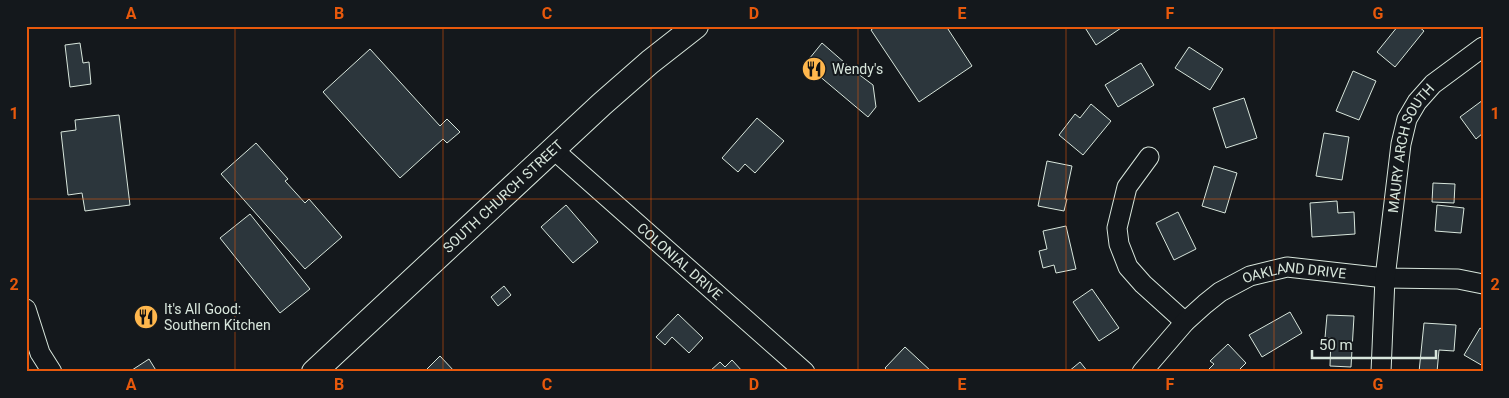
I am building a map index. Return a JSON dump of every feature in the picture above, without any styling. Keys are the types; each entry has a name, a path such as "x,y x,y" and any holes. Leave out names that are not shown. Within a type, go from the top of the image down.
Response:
{"main road":[{"name":"SOUTH CHURCH STREET","path":"314,372 621,87 696,26"}],"street":[{"name":"MAURY ARCH SOUTH","path":"1381,372 1385,278 1401,144 1408,119 1417,102 1433,84 1483,47"},
{"name":"COLONIAL DRIVE","path":"554,150 798,370"},
{"path":"1148,157 1127,187 1117,228 1119,244 1128,267 1143,284 1185,322"},
{"name":"OAKLAND DRIVE","path":"1142,372 1185,322 1220,292 1250,276 1287,267 1385,278 1458,279 1483,284"},
{"path":"26,309 40,352 52,372"}],"building":[{"path":"876,26 946,26 972,66 919,102 871,30"},
{"path":"1084,26 1124,26 1096,45"},
{"path":"1398,26 1418,26 1424,31 1395,67 1377,52"},
{"path":"80,43 83,63 89,62 91,84 70,87 65,45"},
{"path":"822,43 873,85 876,107 868,117 805,64"},
{"path":"1189,47 1223,69 1210,90 1175,68"},
{"path":"370,49 440,126 447,119 460,132 447,143 443,139 400,178 323,92"},
{"path":"1141,63 1154,85 1118,107 1105,85"},
{"path":"1353,71 1376,81 1359,120 1336,111"},
{"path":"1244,98 1257,138 1226,148 1213,108"},
{"path":"1483,100 1483,133 1476,139 1460,117"},
{"path":"1091,104 1111,121 1083,155 1059,135 1075,114 1080,118"},
{"path":"119,115 130,205 85,211 82,193 68,195 61,132 76,130 75,120"},
{"path":"757,118 784,141 755,173 745,164 738,172 722,158"},
{"path":"1324,133 1349,137 1342,180 1316,176"},
{"path":"256,143 288,179 285,181 305,203 309,199 342,237 305,269 221,174"},
{"path":"1047,161 1072,166 1064,211 1038,206"},
{"path":"1214,166 1237,173 1225,213 1202,206"},
{"path":"1433,183 1455,184 1454,203 1432,202"},
{"path":"1337,201 1338,213 1354,212 1355,234 1312,237 1310,203"},
{"path":"566,205 598,242 573,263 541,227"},
{"path":"1437,205 1464,208 1461,233 1435,231"},
{"path":"1178,212 1196,249 1174,260 1156,223"},
{"path":"250,214 310,289 280,313 220,238"},
{"path":"1066,226 1076,269 1056,273 1054,265 1043,268 1039,251 1047,249 1043,231"},
{"path":"504,286 511,295 498,306 491,297"},
{"path":"1092,289 1119,328 1099,341 1073,302"},
{"path":"1290,312 1302,333 1262,357 1249,335"},
{"path":"678,314 703,338 689,353 672,337 665,345 656,337"},
{"path":"1327,315 1354,316 1351,367 1330,366 1331,338 1325,338"},
{"path":"1424,323 1456,325 1454,351 1439,350 1437,372 1419,372"},
{"path":"1480,328 1483,330 1483,366 1464,355"},
{"path":"1228,344 1246,363 1237,372 1206,372 1214,364 1210,361"},
{"path":"905,347 932,372 889,372 885,368"},
{"path":"440,356 455,372 424,372"},
{"path":"149,359 157,372 129,372"},
{"path":"732,360 743,372 710,371 720,362 725,367"},
{"path":"1080,362 1088,372 1068,372"}],"place":[{"name":"Wendy's","path":"814,69"},
{"name":"It's All Good: Southern Kitchen","path":"146,317"}]}
